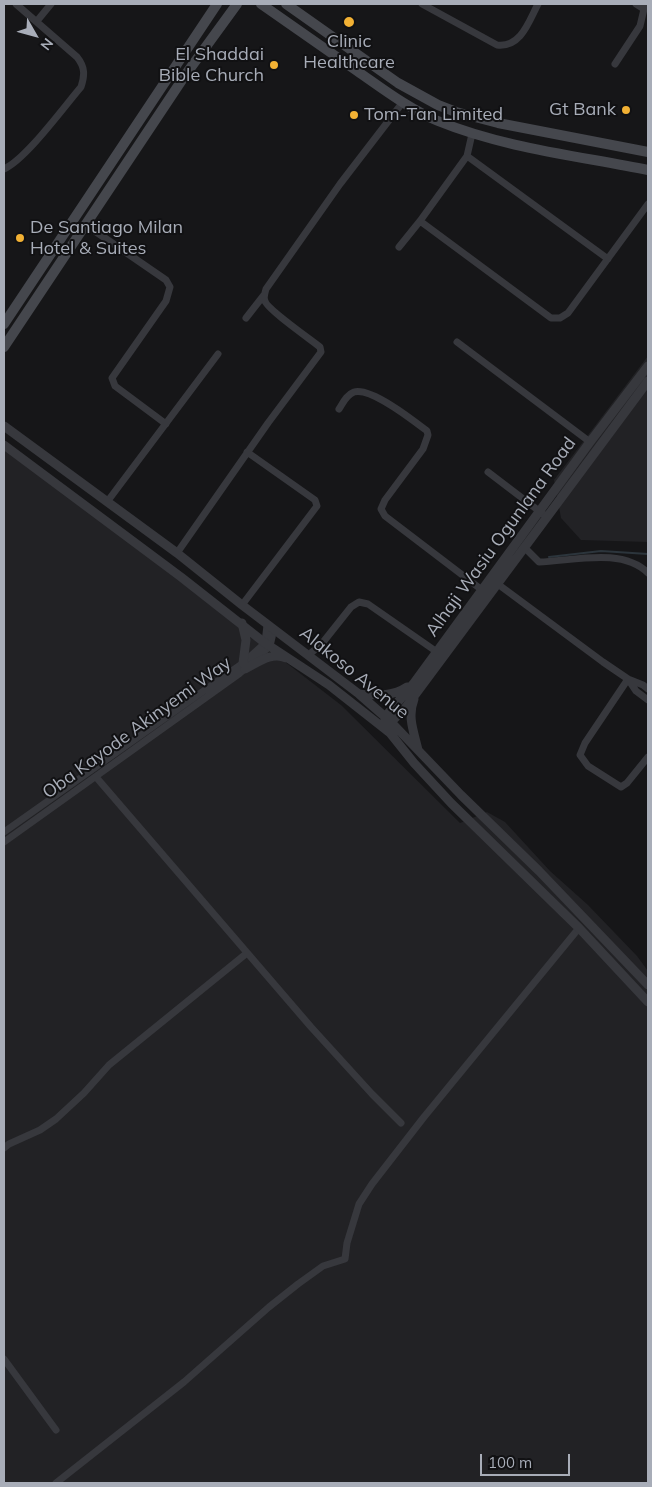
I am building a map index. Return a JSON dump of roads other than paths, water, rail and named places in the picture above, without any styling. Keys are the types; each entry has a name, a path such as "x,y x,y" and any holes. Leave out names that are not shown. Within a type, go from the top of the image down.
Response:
{"main road":[{"path":"4,324 217,4"},
{"path":"4,347 186,74 237,4"},
{"path":"261,4 422,114 472,134 648,170"},
{"path":"286,4 398,82 431,102 456,112 498,123 648,152"},
{"path":"56,246 66,254"}],"street":[{"path":"4,169 12,166 36,141 81,87 84,79 82,64 37,21 16,4"},
{"path":"37,21 51,4"},
{"path":"422,4 497,45 503,46 518,39 538,4"},
{"path":"615,64 640,26 646,6 636,4"},
{"path":"246,318 264,295 266,289 335,191 403,102"},
{"path":"399,247 467,156 472,134"},
{"path":"467,156 608,259"},
{"path":"420,221 551,318 560,318 568,313 648,204"},
{"path":"86,225 166,280 170,287 166,301 112,378 115,386 166,424"},
{"path":"177,553 247,452 321,352 320,347 272,310 264,300 264,295"},
{"path":"457,342 590,442"},
{"path":"107,502 218,354"},
{"name":"Alhaji Wasiu Ogunlana Road","path":"388,725 400,714 438,652 482,590 494,581 524,547 590,442 648,366"},
{"name":"Alhaji Wasiu Ogunlana Road","path":"416,687 544,514 648,381"},
{"path":"338,409 348,396 357,391 386,402 427,431 428,435 423,448 385,500 382,509 385,516 482,590"},
{"name":"Alakoso Avenue","path":"4,426 177,553 270,627 359,694 388,725 418,750 552,884 648,985"},
{"name":"Alakoso Avenue","path":"4,445 242,622 268,644 388,725 414,763 452,804 579,928 648,1002"},
{"path":"242,605 317,506 315,500 247,452"},
{"path":"488,472 544,514"},
{"path":"524,547 540,562 608,558 637,564 648,573"},
{"path":"494,581 628,679 648,689"},
{"path":"308,655 320,646 352,606 359,602 368,604 438,652"},
{"path":"242,622 246,640 244,666 264,659 281,656 304,668"},
{"path":"268,644 270,627"},
{"name":"Oba Kayode Akinyemi Way","path":"4,842 96,777 244,666 268,644"},
{"name":"Oba Kayode Akinyemi Way","path":"4,832 244,666"},
{"path":"628,679 636,691 648,700"},
{"path":"628,679 585,744 580,755 588,766 621,787 627,783 648,757"},
{"path":"359,694 392,694 416,687 410,718 418,750"},
{"path":"96,777 340,1059 402,1123"},
{"path":"56,1483 184,1382 298,1284 323,1266 345,1260 347,1243 360,1204 372,1184 579,928"},
{"path":"4,1148 40,1130 56,1119 116,1059 247,953"},
{"path":"4,1359 56,1430"}],"waterway":[{"path":"549,557 601,551 648,554"}],"place":[{"name":"Clinic Healthcare","path":"349,22"},
{"name":"El Shaddai Bible Church","path":"274,65"},
{"name":"Gt Bank","path":"626,110"},
{"name":"Tom-Tan Limited","path":"354,115"},
{"name":"De Santiago Milan Hotel & Suites","path":"20,238"}]}
